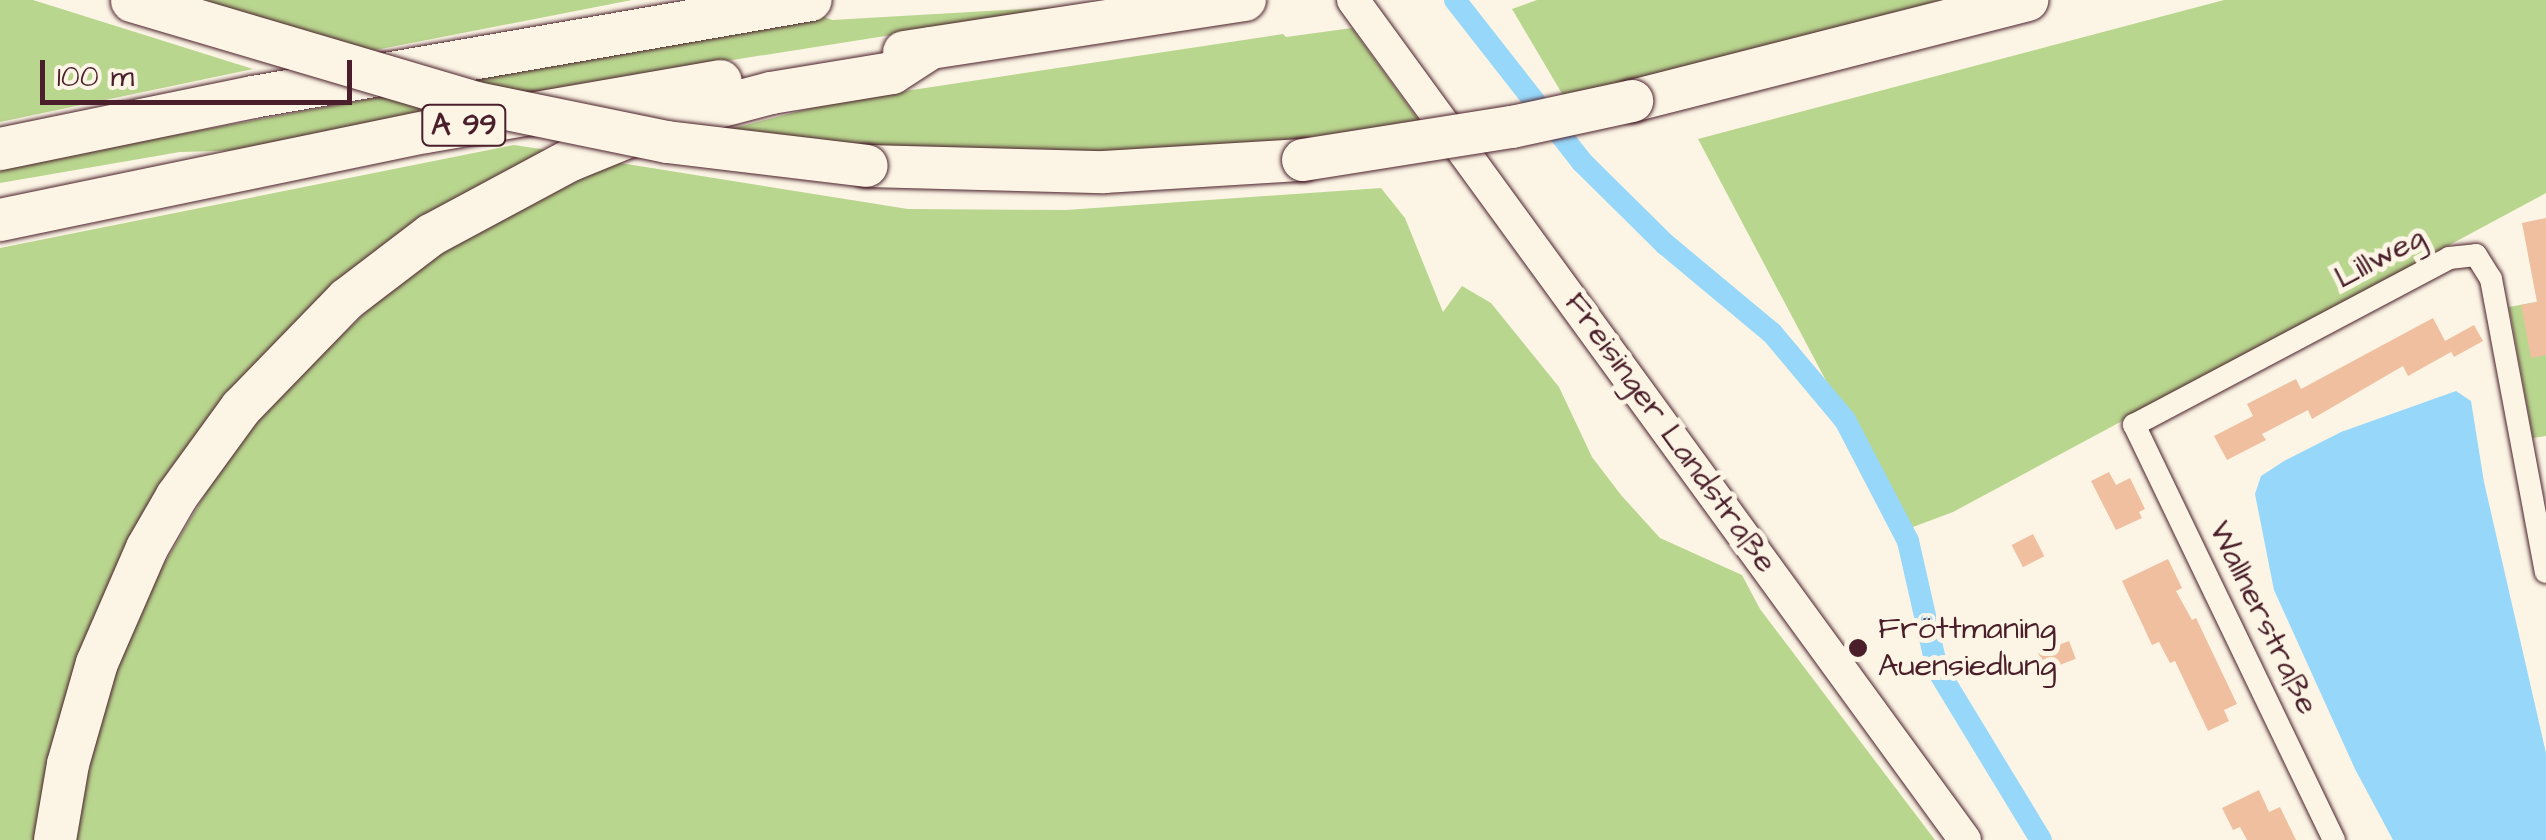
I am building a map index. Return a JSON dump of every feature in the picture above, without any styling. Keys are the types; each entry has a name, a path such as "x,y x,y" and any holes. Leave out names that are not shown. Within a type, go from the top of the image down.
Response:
{"highway":[{"name":"A 99","path":"0,150 272,94 810,0"},
{"path":"129,1 477,103 667,142 866,166 1104,172 1302,160 1512,127 1632,101 2027,0"},
{"name":"A 99","path":"0,220 426,132 1232,2"},
{"path":"55,840 68,764 96,663 147,548 178,496 241,408 347,299 448,225 571,160 669,120 771,93 892,72 931,48"}],"main road":[{"name":"Freisinger Landstraße","path":"1353,0 1965,840"}],"street":[{"name":"Lillweg","path":"2134,425 2450,258 2476,256 2490,279 2546,572"},
{"name":"Wallnerstraße","path":"2134,425 2334,840"}],"green space":[{"path":"0,0 33,0 253,69 0,122"},
{"path":"181,0 632,0 360,53"},
{"path":"1537,0 1960,0 1564,97 1512,9"},
{"path":"2224,0 2546,0 2546,193 1953,512 1905,530 1698,139"},
{"path":"1076,6 631,76 252,150 180,152 0,183 0,167 822,16 832,20"},
{"path":"1352,28 1420,122 1287,140 1051,160 715,133 839,101 1283,34 1286,37"},
{"path":"514,145 567,153 536,165 205,443 46,840 0,840 0,248"},
{"path":"614,162 908,209 1066,210 1381,188 1405,218 1443,312 1462,286 1491,303 1559,387 1592,457 1621,495 1660,538 1742,575 1760,609 1935,840 74,840 102,710 148,591 217,474 277,397 393,286 463,238"},
{"path":"2546,300 2546,436 2533,438 2509,307"}],"water":[{"path":"2456,391 2471,401 2484,482 2546,753 2546,840 2393,840 2355,769 2274,590 2255,494 2261,476 2341,432"}],"building":[{"path":"2546,218 2546,355 2531,358 2521,305 2537,302 2522,223"},
{"path":"2433,318 2445,341 2474,325 2483,341 2454,357 2446,343 2451,352 2408,376 2403,366 2312,419 2308,410 2262,434 2266,440 2227,460 2214,436 2253,416 2247,404 2296,379 2301,389"},
{"path":"2109,472 2116,485 2130,478 2145,509 2139,512 2142,518 2116,530 2091,481"},
{"path":"2033,534 2044,556 2023,567 2012,545"},
{"path":"2168,559 2182,588 2176,591 2192,620 2196,618 2237,704 2224,710 2229,721 2208,731 2175,661 2170,663 2159,642 2152,645 2122,581"},
{"path":"2069,641 2076,659 2045,671 2038,653"},
{"path":"2259,790 2269,812 2280,807 2296,840 2247,840 2240,827 2233,830 2222,808"}],"waterway":[{"path":"1455,0 1582,162 1665,244 1772,333 1845,420 1908,541 1937,669 2041,840"}],"place":[{"name":"Fröttmaning Auensiedlung","path":"1858,648"}]}
